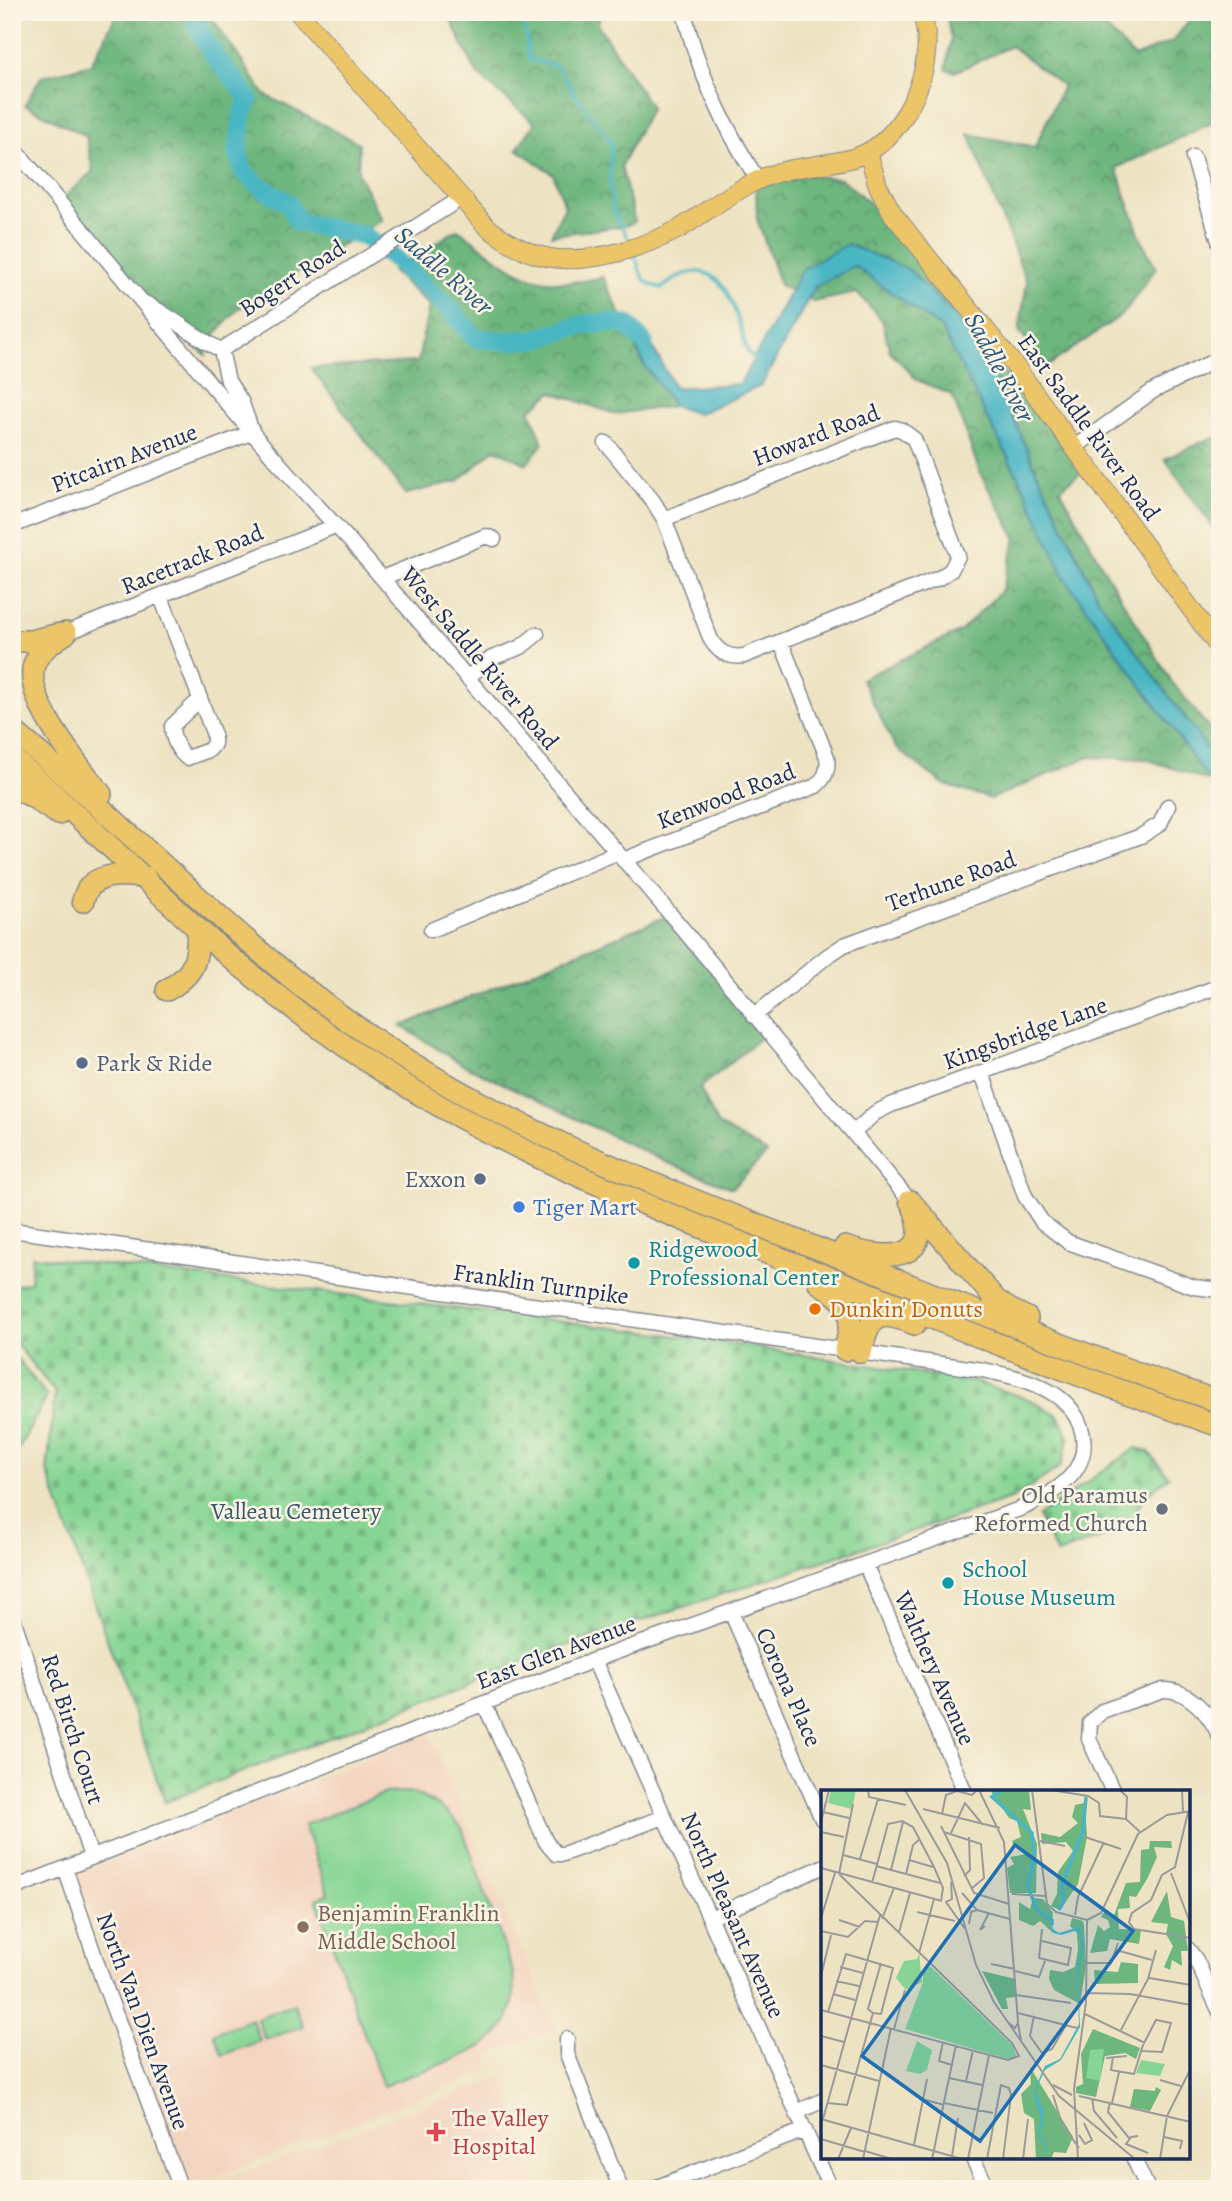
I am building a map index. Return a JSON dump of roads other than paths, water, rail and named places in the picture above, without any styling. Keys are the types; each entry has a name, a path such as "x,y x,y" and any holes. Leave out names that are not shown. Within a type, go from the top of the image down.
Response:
{"highway":[{"path":"12,640 30,641 66,633"},
{"path":"66,633 47,647 34,663 35,689 68,750 132,835"},
{"path":"12,730 288,976 357,1027 421,1069 495,1112 556,1142 760,1226 1115,1365 1220,1402"},
{"path":"12,758 145,877 198,929 318,1026 388,1075 445,1110 572,1174 1023,1354 1220,1426"},
{"path":"12,786 40,800 117,852"},
{"path":"83,901 88,888 103,877 145,877"},
{"path":"167,990 181,981 192,969 196,958 198,929"},
{"path":"760,1226 830,1241 861,1252 883,1255 900,1253 911,1249 920,1235 920,1225 911,1201"},
{"path":"911,1201 1002,1305 1058,1330 1115,1365"},
{"path":"775,1256 844,1300 852,1318 853,1351"},
{"path":"853,1351 869,1324 877,1318 889,1316 956,1340 1023,1354"}],"main road":[{"path":"298,12 460,199 496,234 536,256 555,260 576,260 632,248 677,230 728,196 780,171 853,158 868,152 895,128 918,87 926,52 922,12"},
{"name":"East Saddle River Road","path":"868,152 878,186 893,214 1015,366 1220,649"}],"street":[{"path":"684,12 697,61 708,89 731,138 758,180"},
{"name":"West Saddle River Road","path":"12,146 212,387 382,578 911,1201"},
{"path":"1193,158 1215,212 1220,244"},
{"name":"Bogert Road","path":"221,351 460,199"},
{"path":"141,301 160,310 196,337 221,351 228,381 241,401 252,430"},
{"path":"1075,447 1153,391 1220,358"},
{"name":"Pitcairn Avenue","path":"12,526 248,434 252,430"},
{"name":"Howard Road","path":"664,519 888,430 909,433 914,439 958,552 954,567 939,578 781,642"},
{"path":"606,443 664,519 711,640 720,651 727,655 744,656 781,642"},
{"name":"Racetrack Road","path":"66,633 335,526"},
{"path":"382,578 486,536 494,539"},
{"path":"161,597 201,699"},
{"path":"467,678 492,658 521,647 537,634"},
{"name":"Kenwood Road","path":"620,856 816,786 822,780 827,772 827,757 781,642"},
{"name":"Terhune Road","path":"754,1016 844,945 1141,836 1160,824 1168,806"},
{"path":"431,930 620,856"},
{"name":"Kingsbridge Lane","path":"853,1133 882,1109 1220,986"},
{"path":"982,1073 1025,1196 1032,1209 1054,1233 1068,1242 1194,1287 1220,1287"},
{"name":"Franklin Turnpike","path":"12,1230 968,1367 1023,1380 1061,1399 1076,1416 1083,1432"},
{"name":"East Glen Avenue","path":"12,1889 594,1660 1006,1515 1042,1499 1059,1487 1076,1469 1083,1451 1083,1432"},
{"name":"Walthery Avenue","path":"865,1564 965,1790"},
{"name":"Corona Place","path":"731,1612 821,1817"},
{"name":"Red Birch Court","path":"12,1615 92,1857"},
{"name":"North Pleasant Avenue","path":"594,1660 831,2189"},
{"path":"1113,1790 1089,1739 1090,1723 1102,1710 1163,1690 1172,1690 1196,1704 1220,1737"},
{"path":"484,1703 552,1851 563,1854 664,1817"},
{"path":"710,1918 821,1867"},
{"name":"North Van Dien Avenue","path":"65,1868 102,1978 181,2189"},
{"path":"1190,1952 1220,2012"},
{"path":"567,2039 567,2054 621,2189"},
{"path":"797,2112 821,2101"},
{"path":"652,2189 805,2130"},
{"path":"973,2159 988,2189"},
{"path":"1134,2159 1148,2189"}],"water":[{"path":"847,244 908,269 957,318 994,375 1099,600 1220,766 1220,792 1066,580 1025,490 941,328 854,266 815,287 761,386 698,414 674,406 644,365 627,324 644,331 675,388 740,384 803,269"}],"waterway":[{"name":"Saddle River","path":"195,12 197,24 208,47 249,99 243,113 238,152 244,172 261,187 288,203 298,222 365,236 450,309 475,338 509,341 536,339 584,324 611,323 627,324 644,343"},
{"path":"523,12 529,59 557,66 575,95 611,140 610,191 615,215 630,242"},
{"path":"634,253 642,276 654,286 662,288 685,274 700,272 712,276 722,285 729,297 748,353 754,358"}],"place":[{"name":"Park & Ride","path":"82,1063"},
{"name":"Exxon","path":"480,1179"},
{"name":"Tiger Mart","path":"519,1207"},
{"name":"Ridgewood Professional Center","path":"634,1263"},
{"name":"Dunkin' Donuts","path":"815,1309"},
{"name":"Old Paramus Reformed Church","path":"1162,1509"},
{"name":"School House Museum","path":"948,1583"},
{"name":"Benjamin Franklin Middle School","path":"303,1927"},
{"name":"The Valley Hospital","path":"436,2132"}],"park label":[{"name":"Valleau Cemetery","path":"296,1511"}]}
